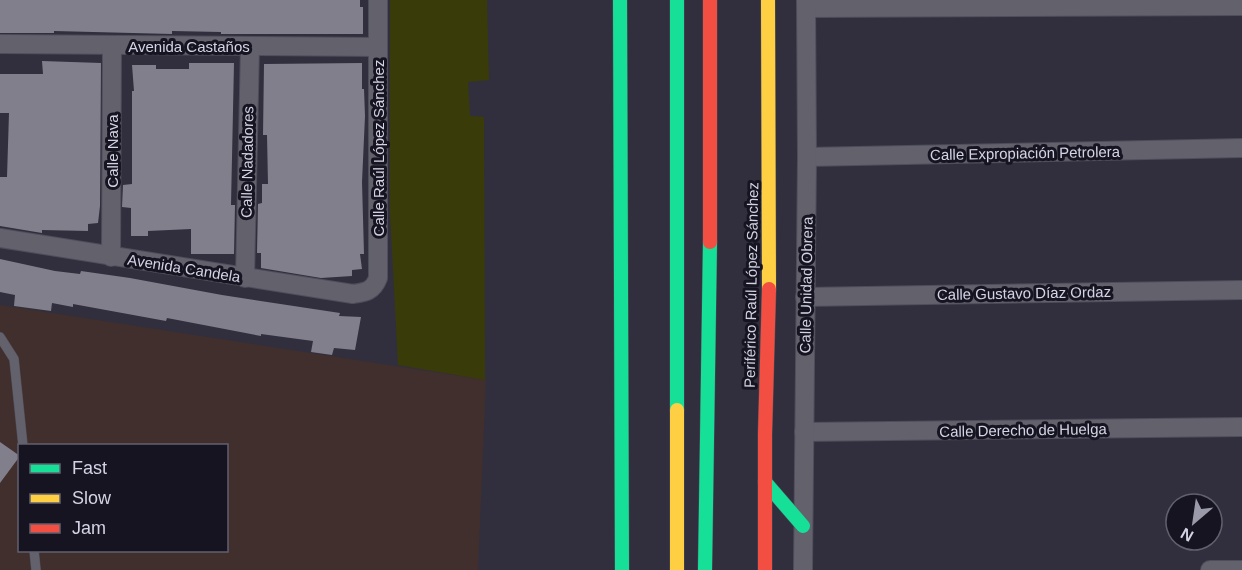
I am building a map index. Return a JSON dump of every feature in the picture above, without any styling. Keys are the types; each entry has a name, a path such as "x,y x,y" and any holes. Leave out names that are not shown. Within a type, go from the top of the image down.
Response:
{"main road":[{"path":"620,0 622,570"},
{"path":"677,0 677,570"},
{"path":"705,570 710,222 710,0"},
{"name":"Periférico Raúl López Sánchez","path":"765,570 769,297 768,0"},
{"path":"765,482 803,526"}],"street":[{"name":"Calle Raúl López Sánchez","path":"368,292 378,278 378,0"},
{"path":"806,4 1242,6"},
{"name":"Calle Unidad Obrera","path":"803,570 807,157 806,4"},
{"name":"Avenida Castaños","path":"0,44 378,47"},
{"name":"Calle Nava","path":"111,256 112,45"},
{"name":"Calle Nadadores","path":"245,278 250,46"},
{"name":"Calle Expropiación Petrolera","path":"807,157 1242,148"},
{"name":"Avenida Candela","path":"0,238 353,294 368,292"},
{"name":"Calle Gustavo Díaz Ordaz","path":"805,297 1242,290"},
{"name":"Calle Derecho de Huelga","path":"804,432 1242,427"},
{"path":"1210,570 1242,570"}],"lane":[{"path":"0,337 14,359 23,444"},
{"path":"34,552 36,570"}],"shaded area":[{"path":"390,0 487,0 489,80 468,82 470,116 484,117 485,380 398,365 390,213"},
{"path":"0,305 486,380 478,570 0,570"}],"building":[{"path":"0,0 360,0 360,7 363,7 363,34 221,34 221,32 172,31 172,34 54,31 54,33 0,33"},
{"path":"42,61 101,63 100,206 98,223 88,224 88,231 42,230 42,233 0,226 0,177 7,177 9,113 0,113 0,74 43,74"},
{"path":"189,63 234,63 231,205 235,205 234,254 191,254 191,229 148,231 148,236 131,236 131,208 122,207 123,185 132,184 132,91 134,91 132,65 156,65 156,69 189,69"},
{"path":"362,63 365,116 362,182 364,254 360,254 362,269 352,270 352,276 321,278 261,268 261,253 257,253 258,204 262,203 262,184 268,184 267,135 263,135 264,64"},
{"path":"0,259 55,271 80,274 81,271 130,278 340,313 339,316 361,317 355,350 334,348 332,355 311,352 313,341 261,334 261,336 167,318 166,321 73,304 73,307 52,303 51,311 14,306 15,295 0,292"},
{"path":"0,442 18,455 18,459 0,483"}],"traffic: fast":[{"path":"620,0 622,570"},
{"path":"677,0 677,410"},
{"path":"705,570 710,242"},
{"path":"765,482 803,526"}],"traffic: slow":[{"path":"768,0 769,289"},
{"path":"677,410 677,570"}],"traffic: jam":[{"path":"710,0 710,242"},
{"path":"765,570 765,434 769,289"}]}
